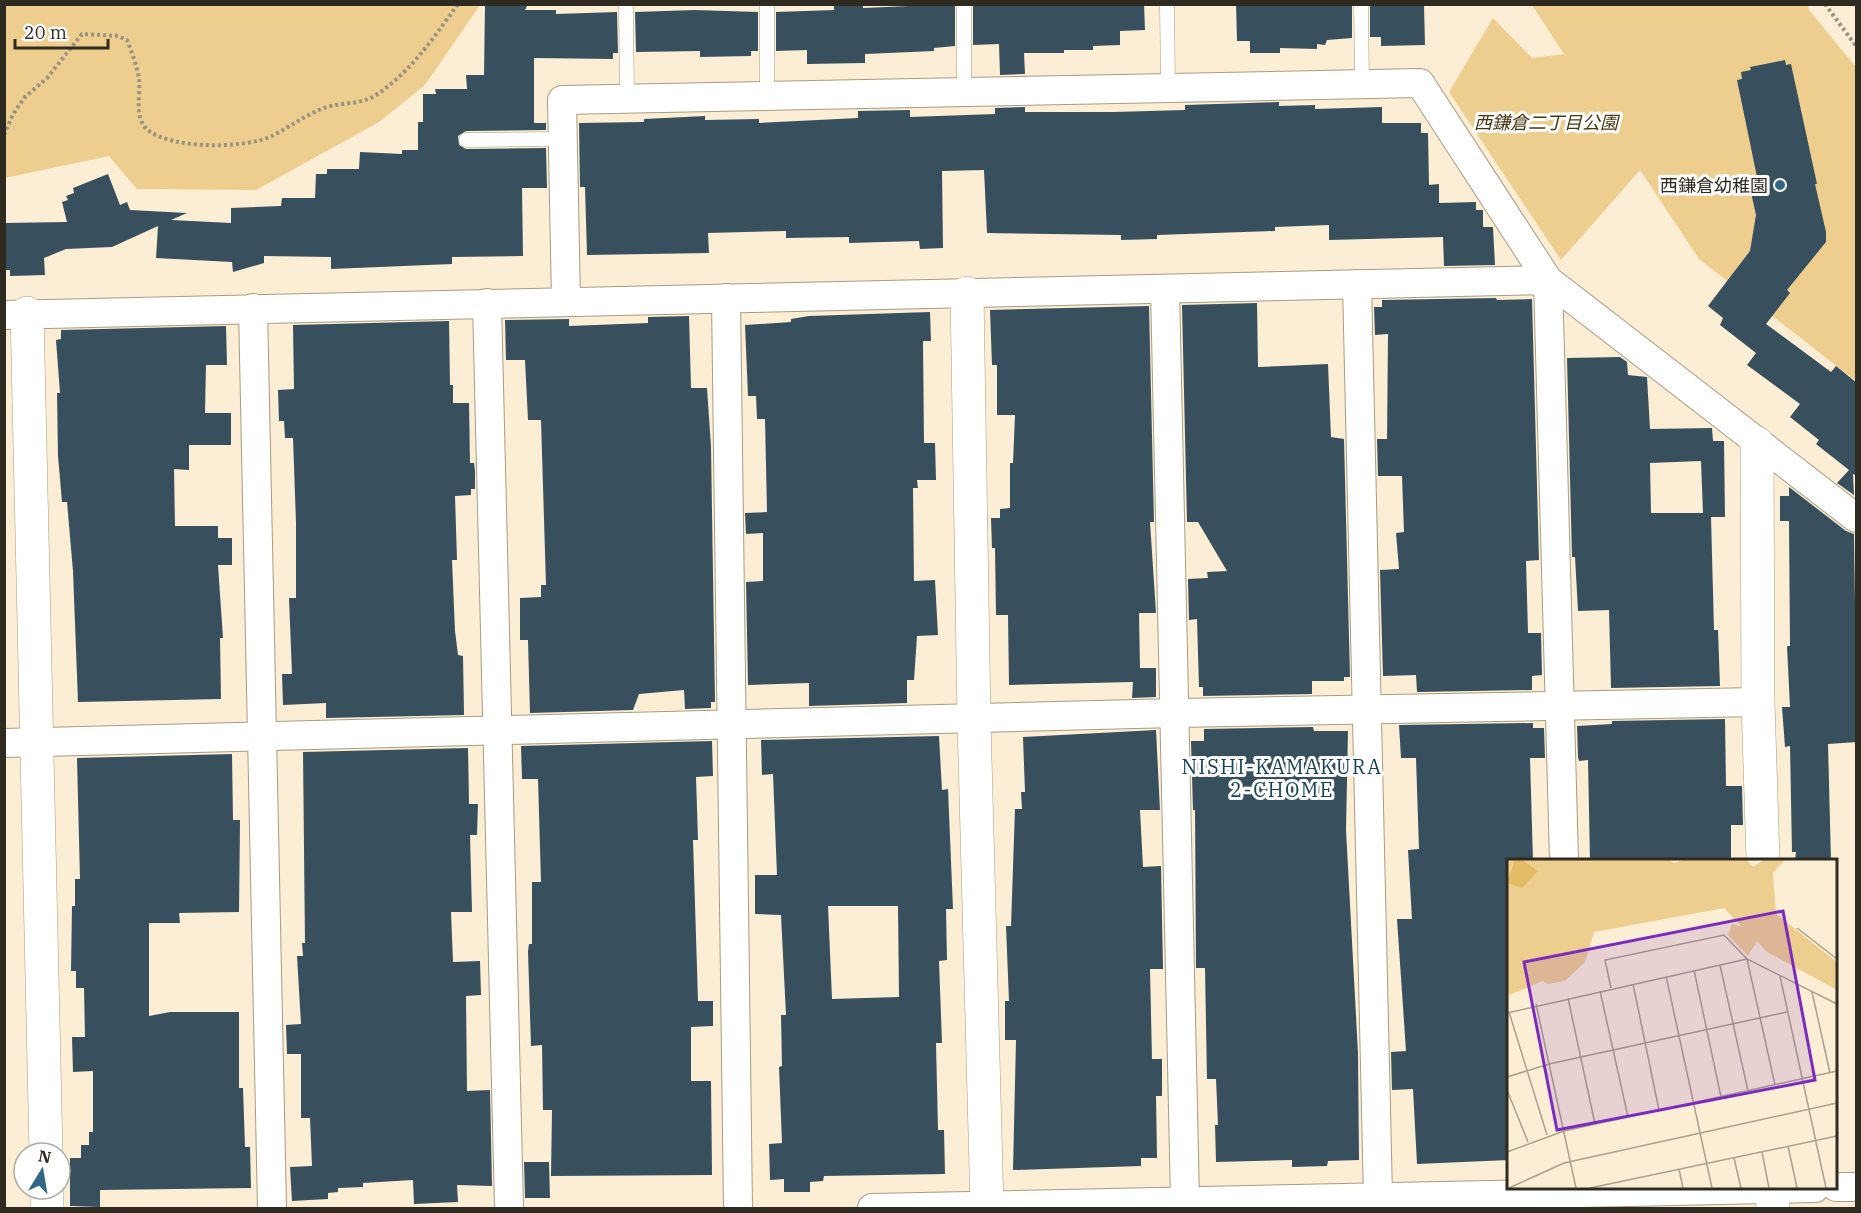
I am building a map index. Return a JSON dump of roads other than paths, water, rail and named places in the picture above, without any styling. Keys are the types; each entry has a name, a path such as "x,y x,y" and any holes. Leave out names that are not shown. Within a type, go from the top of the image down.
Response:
{"street":[{"path":"566,302 562,100 1420,83 1548,280 1857,518"},
{"path":"46,1141 37,741 16,314 1548,280"},
{"path":"1548,280 1564,859"},
{"path":"1357,284 1378,1197"},
{"path":"1165,289 1185,1201"},
{"path":"967,293 974,720 987,1207"},
{"path":"726,298 738,1209"},
{"path":"488,303 496,731 509,1209"},
{"path":"253,308 272,1209"},
{"path":"1757,443 1758,702 1763,859"},
{"path":"4,743 974,720 1176,713 1560,708 1758,702"},
{"path":"1837,1187 1857,1186"},
{"path":"872,1209 1572,1190 1773,1195 1809,1189"}],"lane":[{"path":"767,4 767,96"},
{"path":"964,4 964,93"},
{"path":"1167,4 1168,88"},
{"path":"1361,4 1362,84"},
{"path":"626,6 627,99"},
{"path":"466,140 562,139"}],"place":[{"name":"西鎌倉幼稚園","path":"1780,185"}],"district":[{"name":"NISHI-KAMAKURA 2-CHOME","path":"1282,778"}],"park label":[{"name":"西鎌倉二丁目公園","path":"1546,122"}]}
